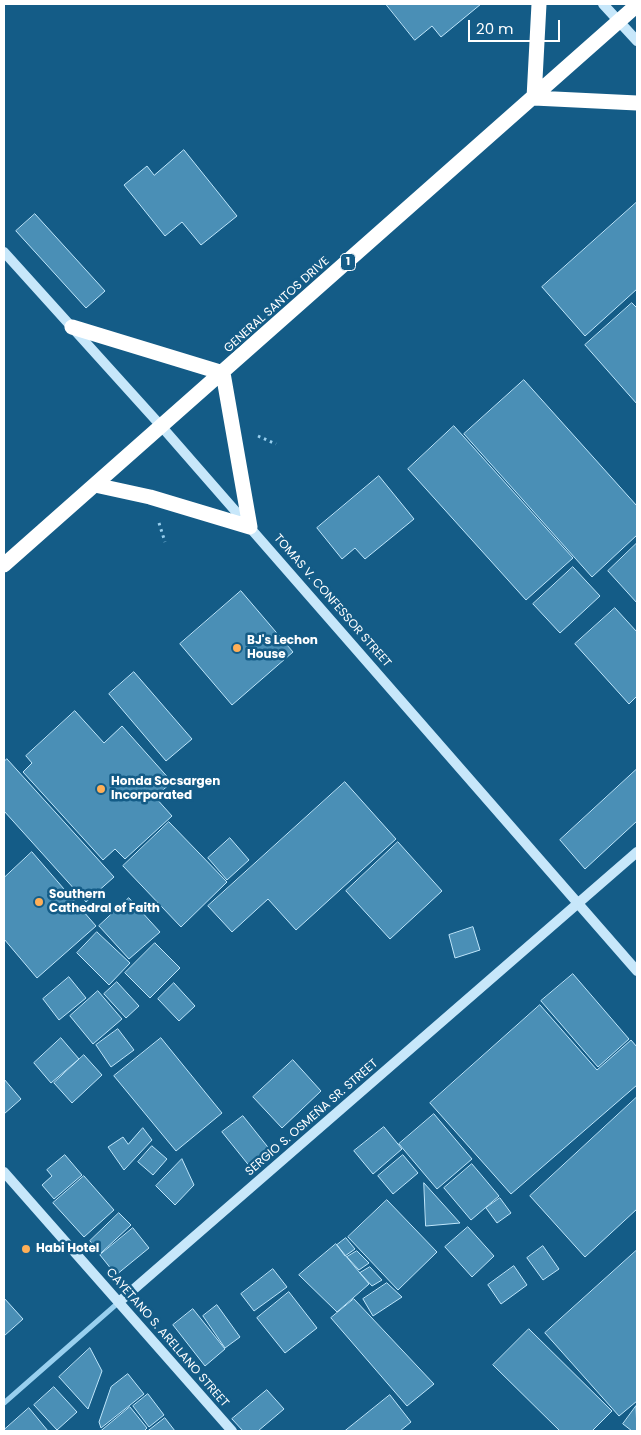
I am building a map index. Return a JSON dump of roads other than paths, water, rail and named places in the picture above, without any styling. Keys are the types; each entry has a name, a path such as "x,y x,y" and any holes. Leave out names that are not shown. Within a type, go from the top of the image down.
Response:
{"highway":[{"path":"539,4 534,98 637,103"},
{"name":"GENERAL SANTOS DRIVE","path":"4,566 637,5"},
{"path":"72,327 223,373 250,527 150,497 95,485"}],"street":[{"path":"603,4 637,41"},
{"name":"TOMAS V. CONFESSOR STREET","path":"4,252 162,427 637,971"},
{"name":"SERGIO S. OSMEÑA SR. STREET","path":"4,1403 637,852"},
{"name":"CAYETANO S. ARELLANO STREET","path":"4,1172 232,1431"}],"place":[{"name":"BJ's Lechon House","path":"237,648"},
{"name":"Honda Socsargen Incorporated","path":"101,789"},
{"name":"Southern Cathedral of Faith","path":"39,902"},
{"name":"Habi Hotel","path":"26,1249"}]}
